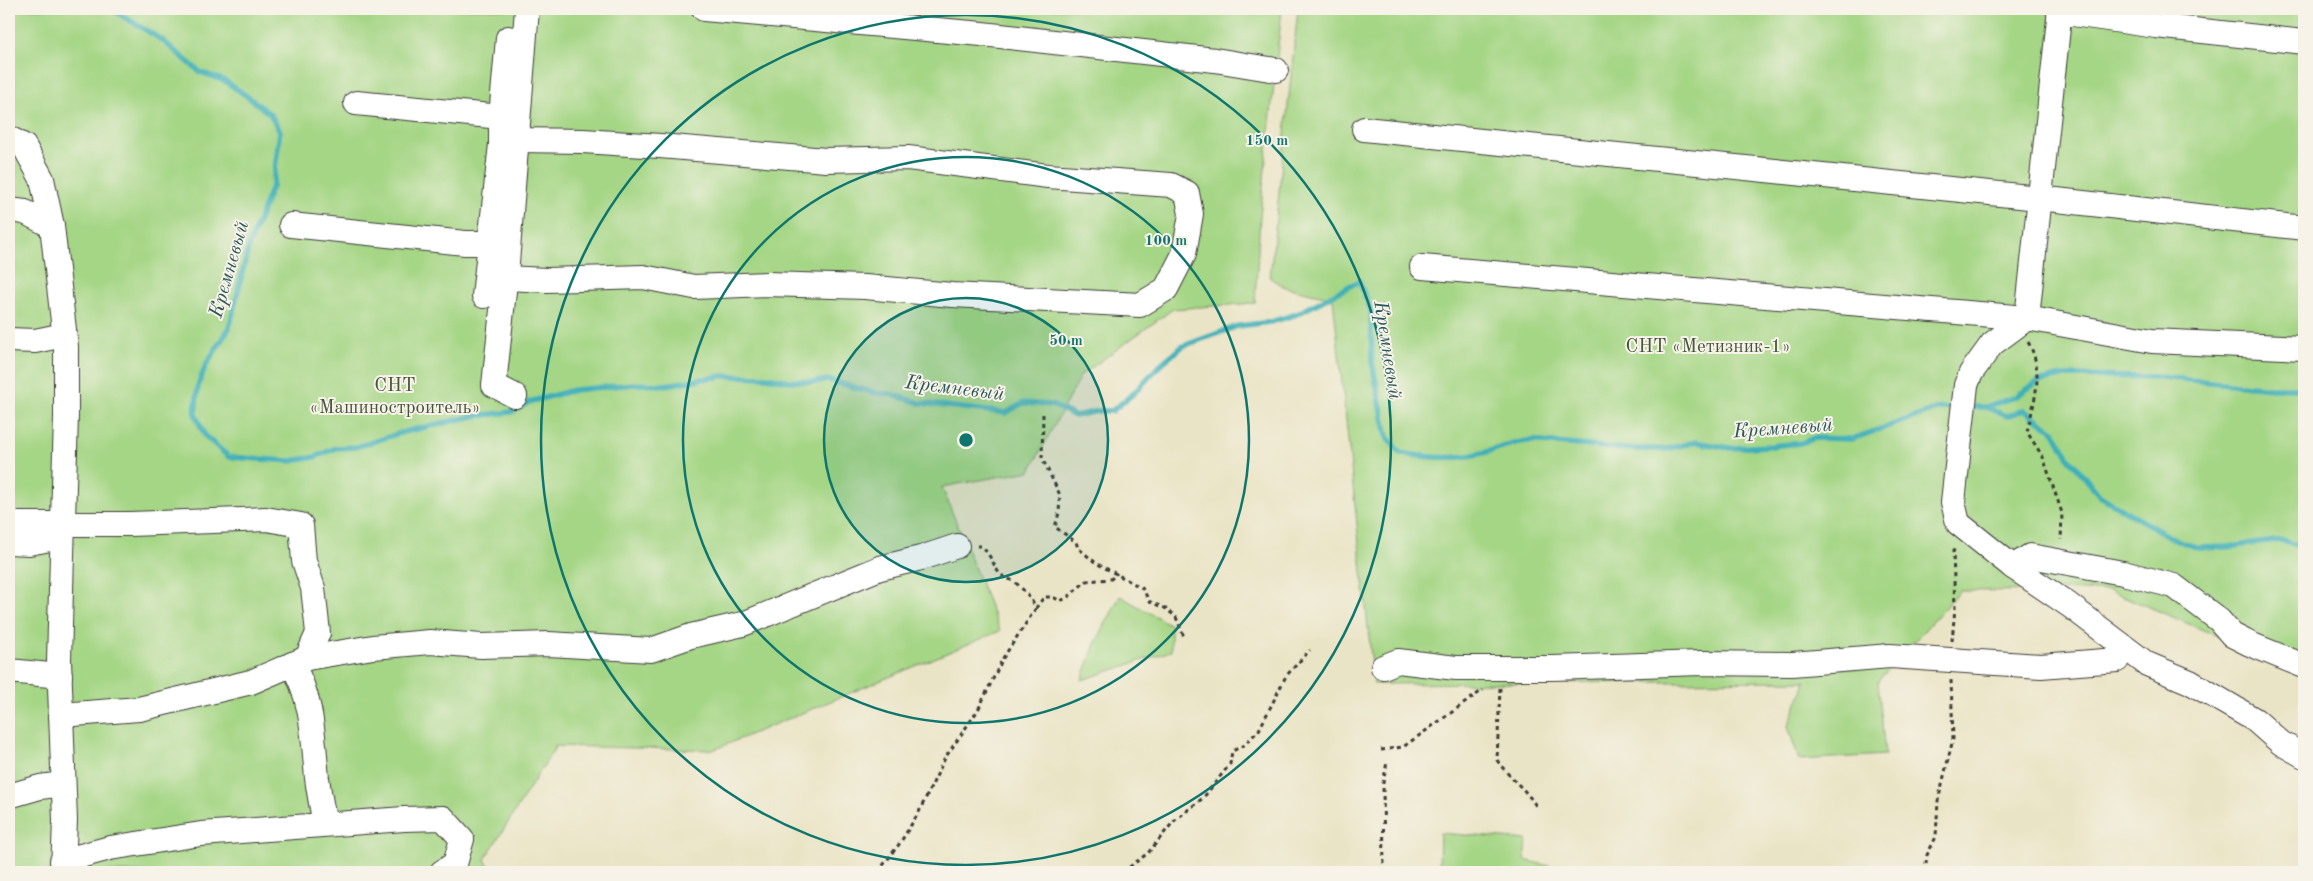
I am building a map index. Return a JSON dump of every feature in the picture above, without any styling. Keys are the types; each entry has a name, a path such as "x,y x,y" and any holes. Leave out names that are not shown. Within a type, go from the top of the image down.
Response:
{"lane":[{"path":"484,296 501,144 501,116 511,9"},
{"path":"515,396 494,385 505,278 527,9"},
{"path":"704,9 982,34 1215,60 1276,70"},
{"path":"2303,757 2281,743 2255,720 2190,682 2147,664 2069,605 2013,567 1958,523 1953,502 1966,385 1971,373 1992,344 2027,318 2060,10 2156,26 2304,42"},
{"path":"356,103 501,116"},
{"path":"501,116 517,140"},
{"path":"1364,129 2039,198 2304,228"},
{"path":"9,138 24,146 42,179 52,226 64,335 66,416 60,676 65,820 63,867 110,848 182,837 325,824 443,818 462,839 455,864 442,872"},
{"path":"505,278 547,280 643,277 694,287 767,284 865,287 1140,305 1166,290 1184,254 1191,214 1187,193 1171,185 1048,176 908,158 826,160 583,141 517,140"},
{"path":"9,210 25,212 52,226"},
{"path":"291,225 465,243 490,243"},
{"path":"490,243 505,278"},
{"path":"1422,267 2027,318 2152,341 2304,348"},
{"path":"9,340 35,341 64,335"},
{"path":"9,524 62,530 130,524 266,519 301,526 304,561 313,588 318,633 300,661 312,726 325,824"},
{"path":"9,542 29,543 62,530"},
{"path":"61,715 139,709 251,682 300,661 373,646 430,642 481,646 549,644 651,650 691,636 743,624 880,568 921,558 957,546"},
{"path":"2013,567 2030,556 2123,573 2174,586 2213,615 2232,635 2304,666"},
{"path":"1383,667 1398,661 1502,674 1701,663 1792,664 1890,656 2041,666 2117,660 2122,646"},
{"path":"9,671 60,676"},
{"path":"9,796 40,787 63,784"}],"path":[{"path":"2036,355 2038,382 2027,432 2043,457 2062,513"},
{"path":"1043,414 1042,458 1060,495 1059,513 1055,527 1076,542 1078,548 1096,563 1117,573 1129,583 1142,588 1150,602 1165,608 1176,617 1184,637"},
{"path":"1926,872 1927,855 1936,836 1938,800 1953,739 1952,660 1955,608 1953,552 1959,539 1958,523"},
{"path":"957,546 981,546 988,552 1000,575 1011,580 1021,588 1036,608"},
{"path":"878,872 900,843 919,812 945,758 978,710 1003,658 1044,597 1052,596 1060,601 1067,598 1086,581 1111,580 1117,573"},
{"path":"1123,872 1148,853 1174,821 1203,798 1230,764 1232,751 1243,746 1259,730 1286,676 1310,650"},
{"path":"1381,750 1403,747 1427,732 1449,713 1469,702 1502,674"},
{"path":"1502,674 1497,760 1503,769 1524,788 1536,806"},
{"path":"1384,872 1383,782 1386,762"}],"green space":[{"name":"СНТ «Машиностроитель»","path":"9,9 1282,9 1260,216 1255,303 1173,309 1081,375 1030,471 942,487 1000,631 713,750 556,746 485,859 491,872 9,872"},
{"name":"СНТ «Метизник-1»","path":"1298,9 2304,9 2304,673 2109,590 1960,591 1878,681 1885,755 1799,760 1788,726 1806,681 1374,684 1333,298 1285,287 1270,278"},
{"path":"1120,596 1171,625 1171,651 1082,680 1095,644"},
{"path":"1440,833 1527,840 1525,860 1565,870 1565,872 1439,872"}],"waterway":[{"name":"Кремневый","path":"111,9 162,40 200,72 225,81 251,99 270,114 280,131 273,184 249,245 229,328 206,365 198,386 195,414 205,436 229,457 291,461 315,457 336,448 356,447 404,432 474,416 511,412 529,402 574,390 634,384 665,385 723,376 766,377 790,381 815,382 828,380 920,403 1006,413 1023,403 1052,405 1075,416 1098,411 1112,411 1134,393 1162,363 1183,346 1238,326 1271,322 1297,314 1359,281 1371,311 1372,362 1387,437 1400,453 1428,457 1459,457 1528,441 1629,449 1666,449 1696,442 1730,448 1770,446 1801,443 1814,438 1852,439 1940,408 1959,407"},
{"path":"1985,407 2015,397 2038,382 2061,376 2160,377 2271,388 2304,388"},
{"name":"Кремневый","path":"1968,407 1985,407 2007,416 2024,410 2054,431 2069,458 2100,496 2168,536 2197,548 2228,547 2283,540 2304,548"}]}
